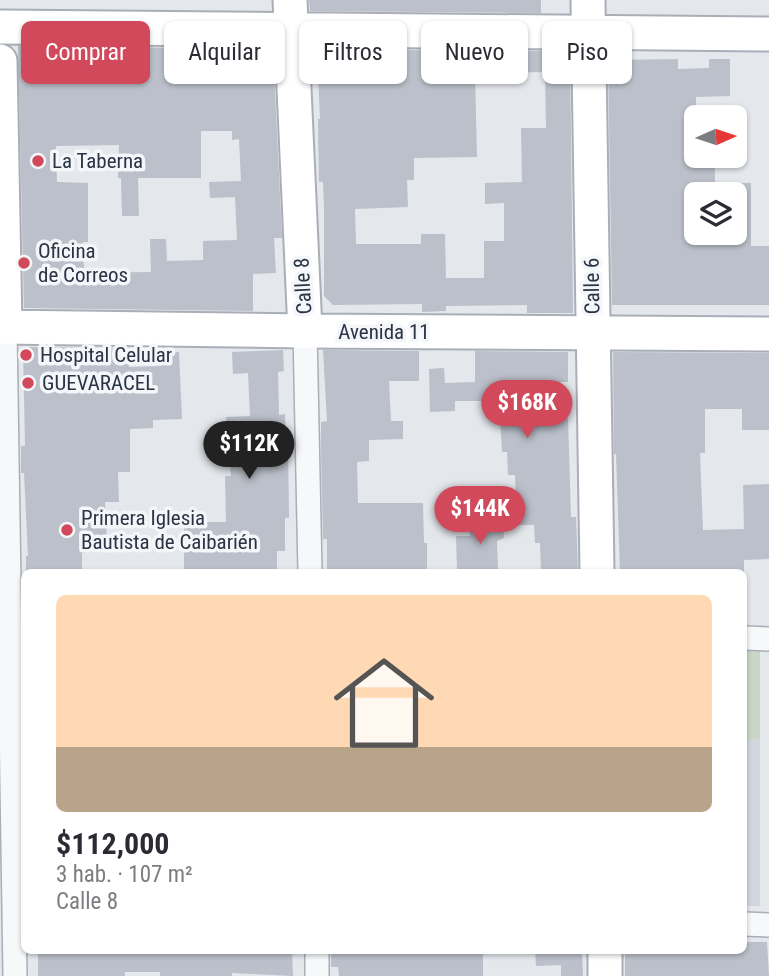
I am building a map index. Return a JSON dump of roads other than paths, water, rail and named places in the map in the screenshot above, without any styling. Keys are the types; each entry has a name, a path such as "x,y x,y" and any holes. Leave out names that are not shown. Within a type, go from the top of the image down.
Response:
{"main road":[{"name":"Calle 6","path":"588,0 588,21"},
{"path":"0,27 290,15 542,30"},
{"name":"Calle 8","path":"290,15 305,331"},
{"path":"632,33 769,34"},
{"path":"0,61 3,327"},
{"name":"Calle 6","path":"589,84 597,569"},
{"name":"Avenida 11","path":"3,327 769,334"},
{"path":"605,954 605,976"}],"street":[{"path":"3,327 11,630 15,976"},
{"name":"Calle 8","path":"305,331 310,569"},
{"path":"747,638 769,639"},
{"path":"747,924 769,925"},
{"path":"317,954 317,976"}],"place":[{"name":"La Taberna","path":"38,161"},
{"name":"Oficina de Correos","path":"24,263"},
{"name":"Hospital Celular","path":"26,355"},
{"name":"GUEVARACEL","path":"28,383"},
{"name":"Primera Iglesia Bautista de Caibarién","path":"67,530"}]}
